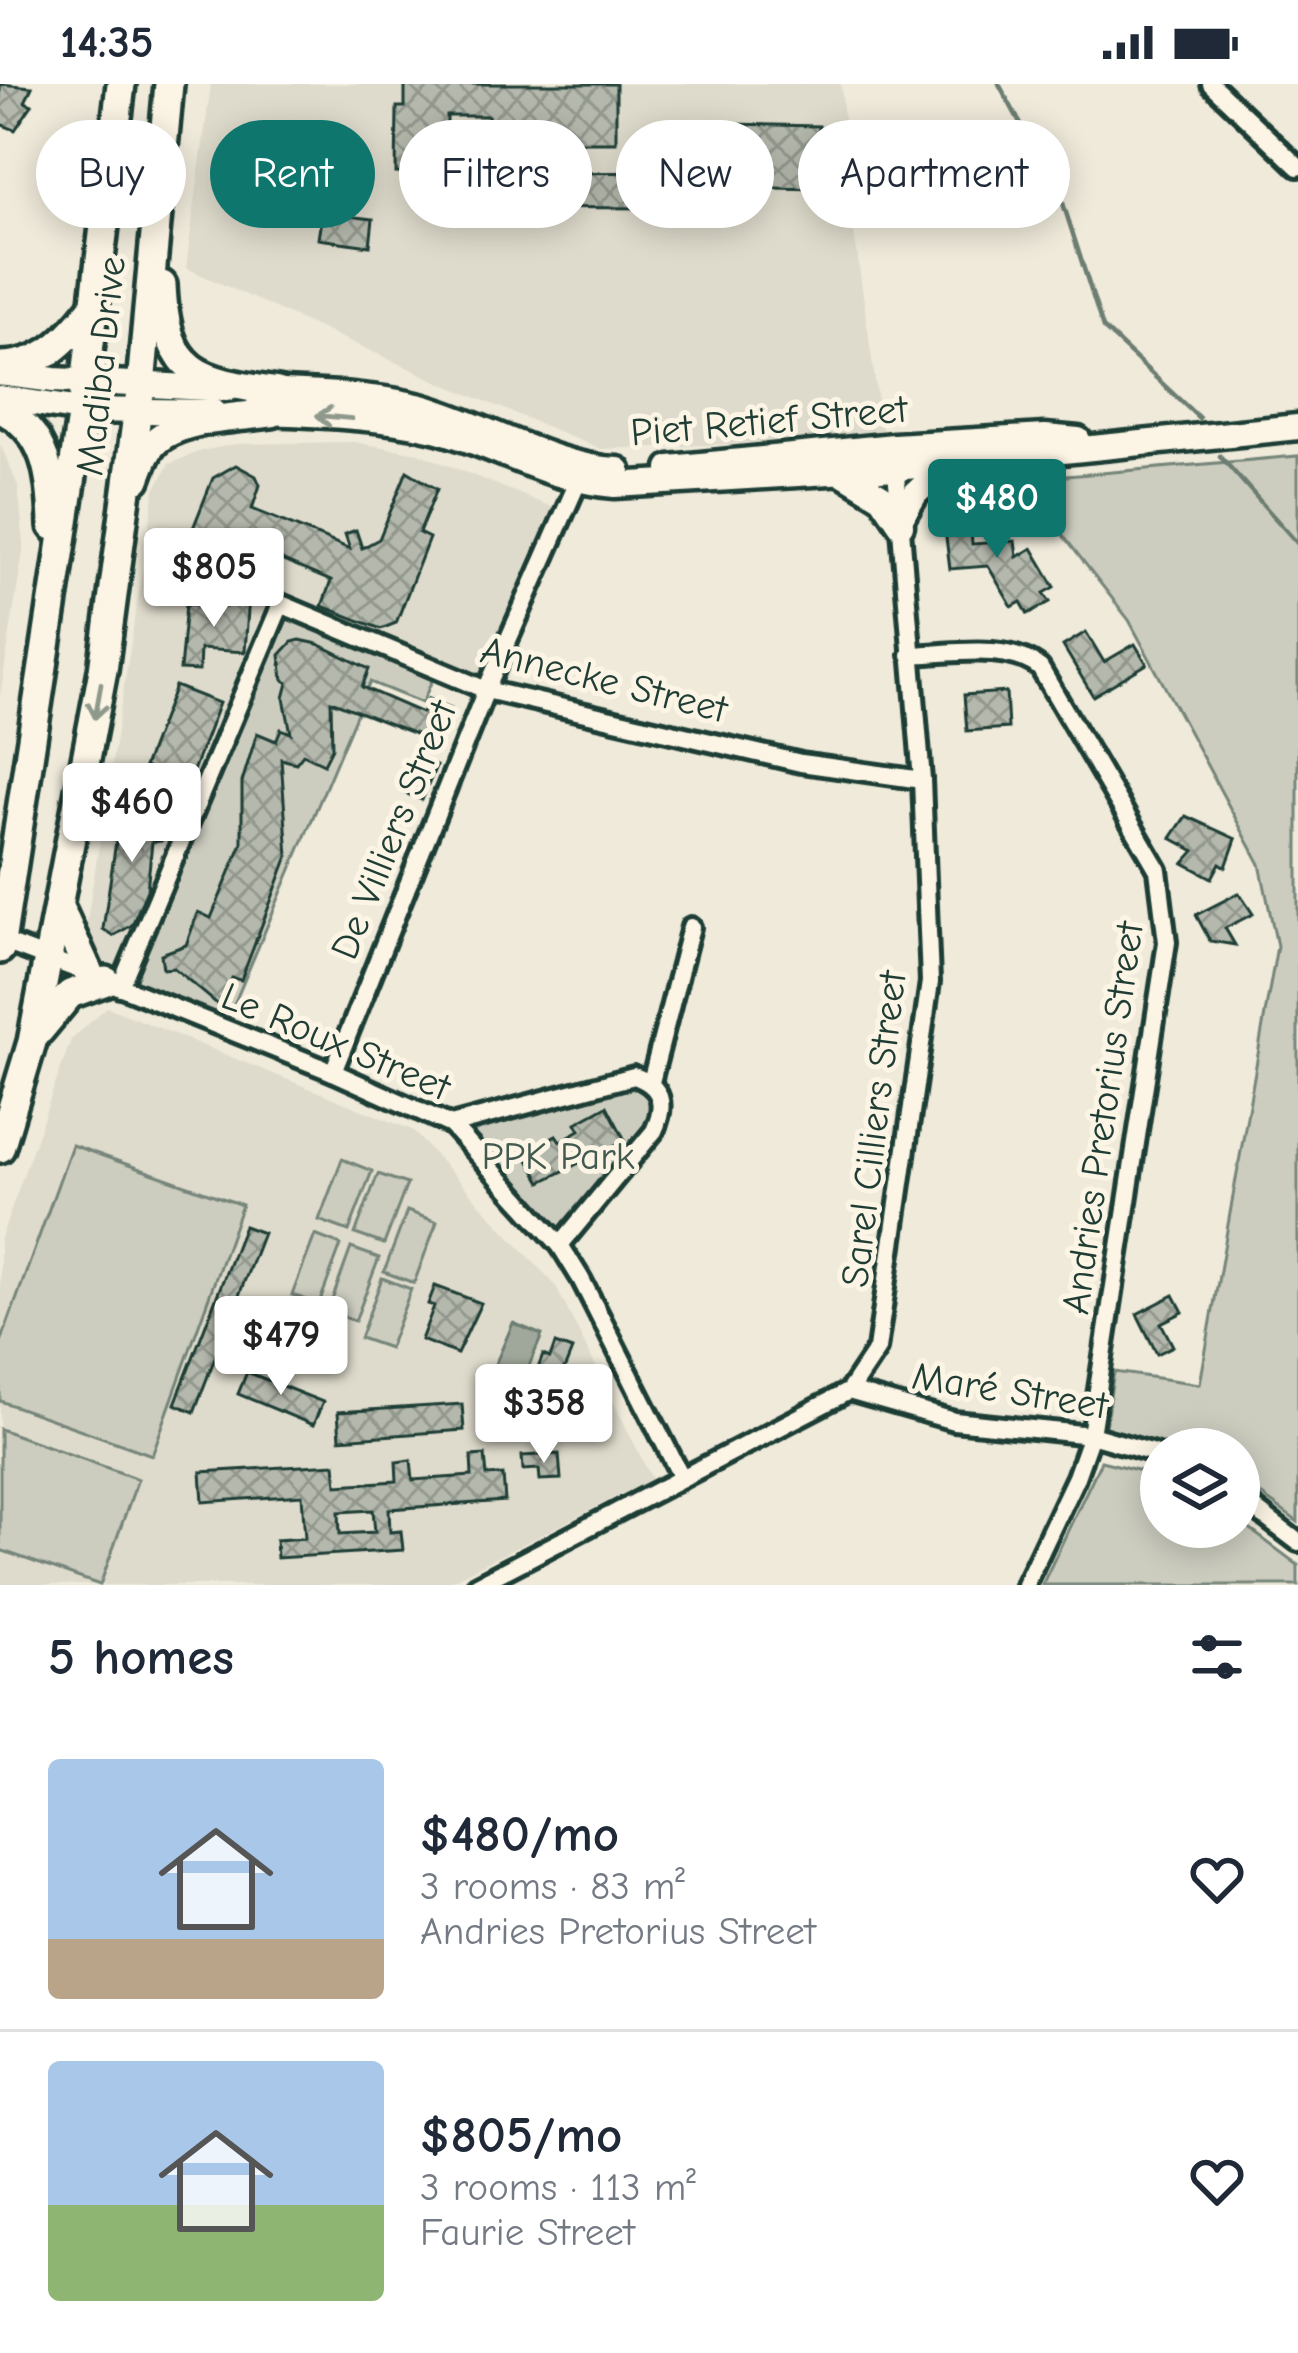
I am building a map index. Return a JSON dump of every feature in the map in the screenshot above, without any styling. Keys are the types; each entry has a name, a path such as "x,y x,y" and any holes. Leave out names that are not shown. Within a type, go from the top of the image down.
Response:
{"main road":[{"name":"Madiba Drive","path":"1,945 84,396 121,84"},
{"name":"Madiba Drive","path":"165,120 170,84"},
{"name":"Madiba Drive","path":"0,1148 32,1042 104,670 140,399 154,228"},
{"path":"160,228 163,310 173,347 190,369 213,382 275,402"},
{"path":"0,370 43,357 64,344 96,304"},
{"path":"125,507 147,453 166,434 275,402"},
{"path":"0,409 34,432 41,449 52,498 56,591"},
{"path":"32,1042 51,1012 70,994 105,981 70,938 59,905"}],"street":[{"path":"1211,84 1298,167"},
{"path":"0,370 84,396"},
{"name":"Piet Retief Street","path":"84,396 275,402 340,395 420,407 582,474 649,485 840,472 895,457 949,463 1298,427"},
{"path":"0,398 84,396"},
{"name":"Piet Retief Street","path":"582,474 895,457 1045,437 1110,443"},
{"name":"Sarel Cilliers Street","path":"849,1391 868,1367 882,1334 930,982 922,781 895,457"},
{"path":"840,472 882,497 900,522 916,494 949,463"},
{"name":"De Villiers Street","path":"333,1072 486,691 582,474"},
{"name":"Annecke Street","path":"105,981 281,604 486,691 802,763 922,781"},
{"name":"Andries Pretorius Street","path":"910,655 1001,653 1032,661 1040,668 1158,870 1167,942 1091,1435 1024,1585"},
{"path":"651,1082 691,927"},
{"name":"Le Roux Street","path":"1,945 49,958 333,1072 451,1125 560,1245 682,1478"},
{"path":"451,1125 634,1076 651,1082 663,1112 654,1131 560,1245"},
{"path":"477,1585 849,1391"},
{"name":"Maré Street","path":"849,1391 954,1420 1091,1435 1140,1449"},
{"path":"1260,1513 1298,1541"}],"shaded area":[{"path":"211,84 841,84 844,120 798,120 798,228 854,228 883,438 601,449 186,268"},
{"path":"353,442 418,453 554,508 481,677 440,663 422,703 370,682 227,1021 103,971 82,953 155,490 169,464 201,451 237,444"},
{"path":"0,444 18,486 24,545 0,697"},
{"path":"107,1007 412,1130 555,1285 652,1479 442,1585 0,1585 0,1241 71,1040"},
{"path":"513,1323 542,1335 518,1392 489,1379"}],"green space":[{"path":"1298,456 1298,1522 1260,1494 1260,1428 1140,1428 1140,1437 1105,1427 1114,1372 1200,1384 1277,946 1260,864 1129,620 1020,480"},
{"path":"286,613 434,676 422,703 370,682 227,1021 129,981"},
{"name":"PPK Park","path":"634,1076 663,1112 560,1245 451,1125"},
{"path":"72,1145 242,1205 152,1455 0,1401 0,1345"},
{"path":"342,1159 372,1171 349,1231 319,1220"},
{"path":"378,1174 407,1184 384,1244 355,1234"},
{"path":"407,1211 437,1222 414,1283 384,1272"},
{"path":"315,1235 341,1245 319,1304 292,1295"},
{"path":"351,1248 379,1258 355,1321 328,1311"},
{"path":"382,1278 411,1289 389,1348 360,1338"},
{"path":"0,1429 138,1479 100,1585 0,1550"},
{"path":"1101,1461 1140,1471 1140,1548 1260,1548 1260,1537 1298,1565 1298,1585 1042,1585"}],"building":[{"path":"0,84 32,87 25,102 32,105 15,130 0,124"},
{"path":"405,84 616,84 616,142 592,142 592,120 447,116 447,120 399,120 396,173 397,107 405,107"},
{"path":"774,125 798,126 798,189 774,188"},
{"path":"616,172 616,208 592,208 592,173"},
{"path":"320,228 372,228 370,246 318,239"},
{"path":"236,465 256,476 260,485 252,509 350,549 345,534 356,530 362,548 379,539 407,471 437,489 419,533 429,538 396,623 381,629 322,606 331,581 274,557 267,579 250,578 250,583 182,556 213,478"},
{"path":"969,503 972,544 1015,541 1017,557 1032,548 1055,587 1044,593 1050,602 1028,614 1021,602 1012,607 988,566 950,569 942,506"},
{"path":"226,594 249,596 245,652 200,649 199,671 180,670 186,604 225,607"},
{"path":"1086,632 1104,662 1135,644 1147,664 1093,696 1063,646"},
{"path":"300,640 369,669 362,687 422,713 428,699 451,708 436,742 331,701 332,748 324,764 303,754 296,763 281,759 288,856 241,980 232,978 222,1008 174,968 163,969 161,954 186,945 198,912 211,918 242,843 242,782 257,733 276,741 281,729 291,733 284,698 288,683 283,679 280,655"},
{"path":"175,686 219,703 188,784 144,767"},
{"path":"1006,692 1008,728 967,731 964,695"},
{"path":"416,758 436,766 422,800 402,792"},
{"path":"122,801 164,817 170,831 161,841 152,842 147,890 132,925 113,936 103,929"},
{"path":"1186,816 1236,839 1226,867 1220,863 1212,878 1184,863 1195,851 1171,838"},
{"path":"1239,893 1253,914 1225,928 1235,945 1210,941 1196,915"},
{"path":"607,1106 625,1140 541,1182 527,1158 539,1151 536,1146 580,1130 576,1123"},
{"path":"244,1226 263,1233 194,1412 175,1404"},
{"path":"435,1286 481,1303 457,1354 421,1340 434,1306 428,1304"},
{"path":"1174,1295 1183,1312 1161,1323 1173,1346 1157,1354 1137,1314"},
{"path":"555,1344 572,1350 564,1370 571,1373 554,1417 524,1406 543,1355 550,1358"},
{"path":"247,1372 323,1402 313,1425 238,1394"},
{"path":"462,1404 464,1430 340,1439 338,1412"},
{"path":"559,1454 561,1479 540,1480 539,1469 523,1470 522,1456"},
{"path":"485,1455 487,1476 503,1475 505,1501 389,1509 390,1532 401,1531 403,1550 277,1558 276,1540 305,1538 302,1495 203,1502 201,1472 335,1464 337,1485 397,1481 396,1462 411,1460 413,1480 472,1476 471,1456","holes":["373,1510 375,1532 340,1534 339,1512"]}],"waterway":[{"path":"999,84 1062,200 1103,328 1199,418"},
{"path":"1220,456 1298,544"}]}
